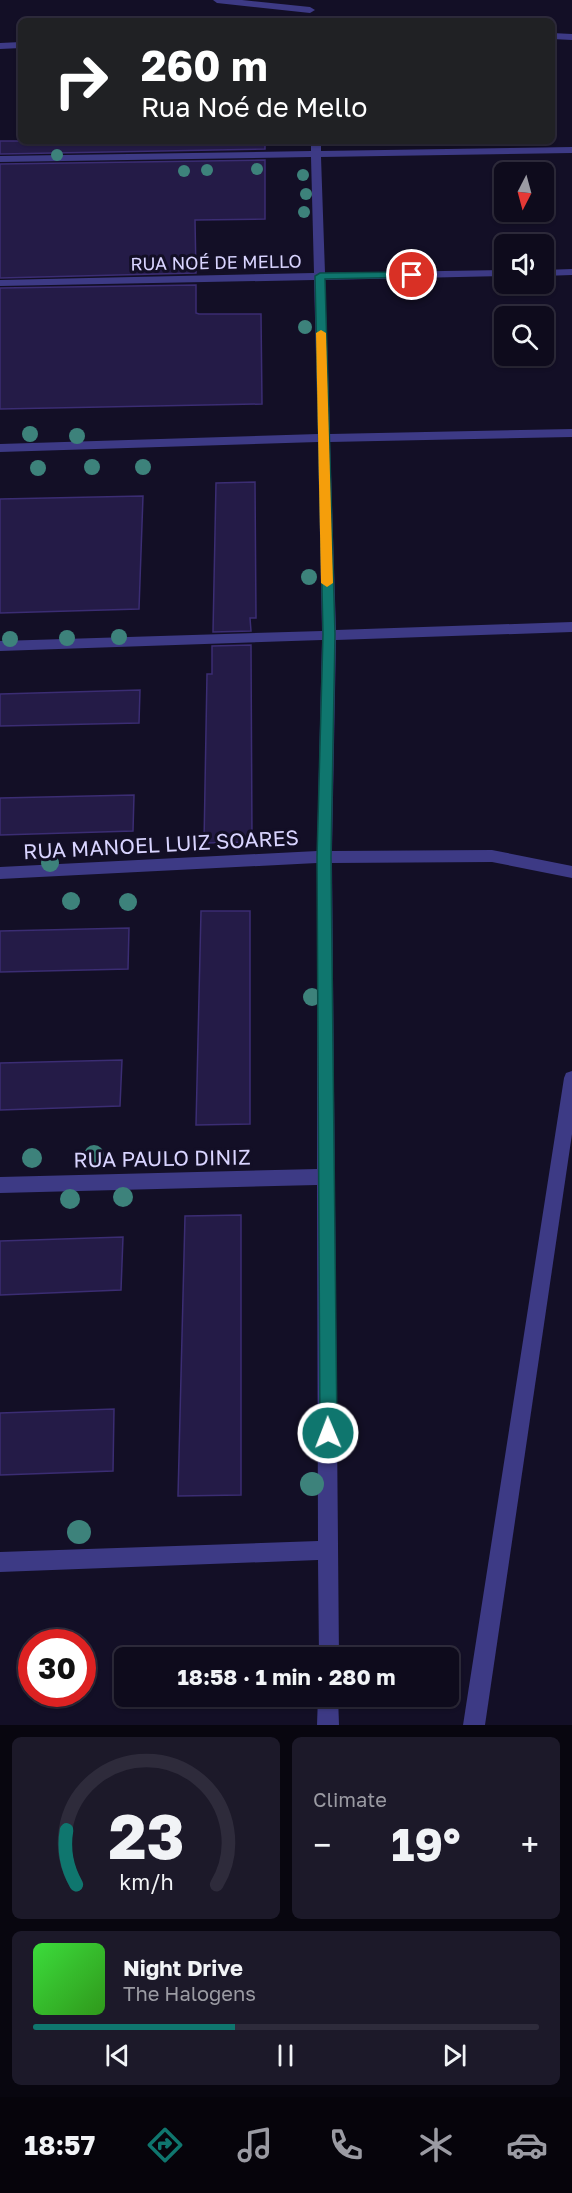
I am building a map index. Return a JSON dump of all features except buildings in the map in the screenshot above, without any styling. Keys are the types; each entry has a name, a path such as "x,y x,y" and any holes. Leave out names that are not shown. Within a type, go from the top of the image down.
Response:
{"street":[{"path":"217,0 310,10"},
{"path":"310,18 310,10 315,0"},
{"path":"555,36 572,37"},
{"path":"0,46 18,45"},
{"path":"317,146 322,438 329,634 324,857 329,1647"},
{"path":"0,159 317,146 572,150"},
{"path":"554,273 572,272"},
{"name":"RUA NOÉ DE MELLO","path":"0,283 494,273"},
{"path":"0,448 322,438 572,434"},
{"path":"0,646 572,627"},
{"name":"RUA MANOEL LUIZ SOARES","path":"0,873 324,857 492,856 572,872"},
{"path":"474,1725 572,1078"},
{"name":"RUA PAULO DINIZ","path":"0,1185 325,1177"},
{"path":"0,1562 330,1550"},
{"path":"328,1707 328,1725"}],"slow traffic":[{"path":"321,333 327,583"}],"route":[{"path":"328,1433 324,857 329,634 322,438 320,276 412,275"}]}
